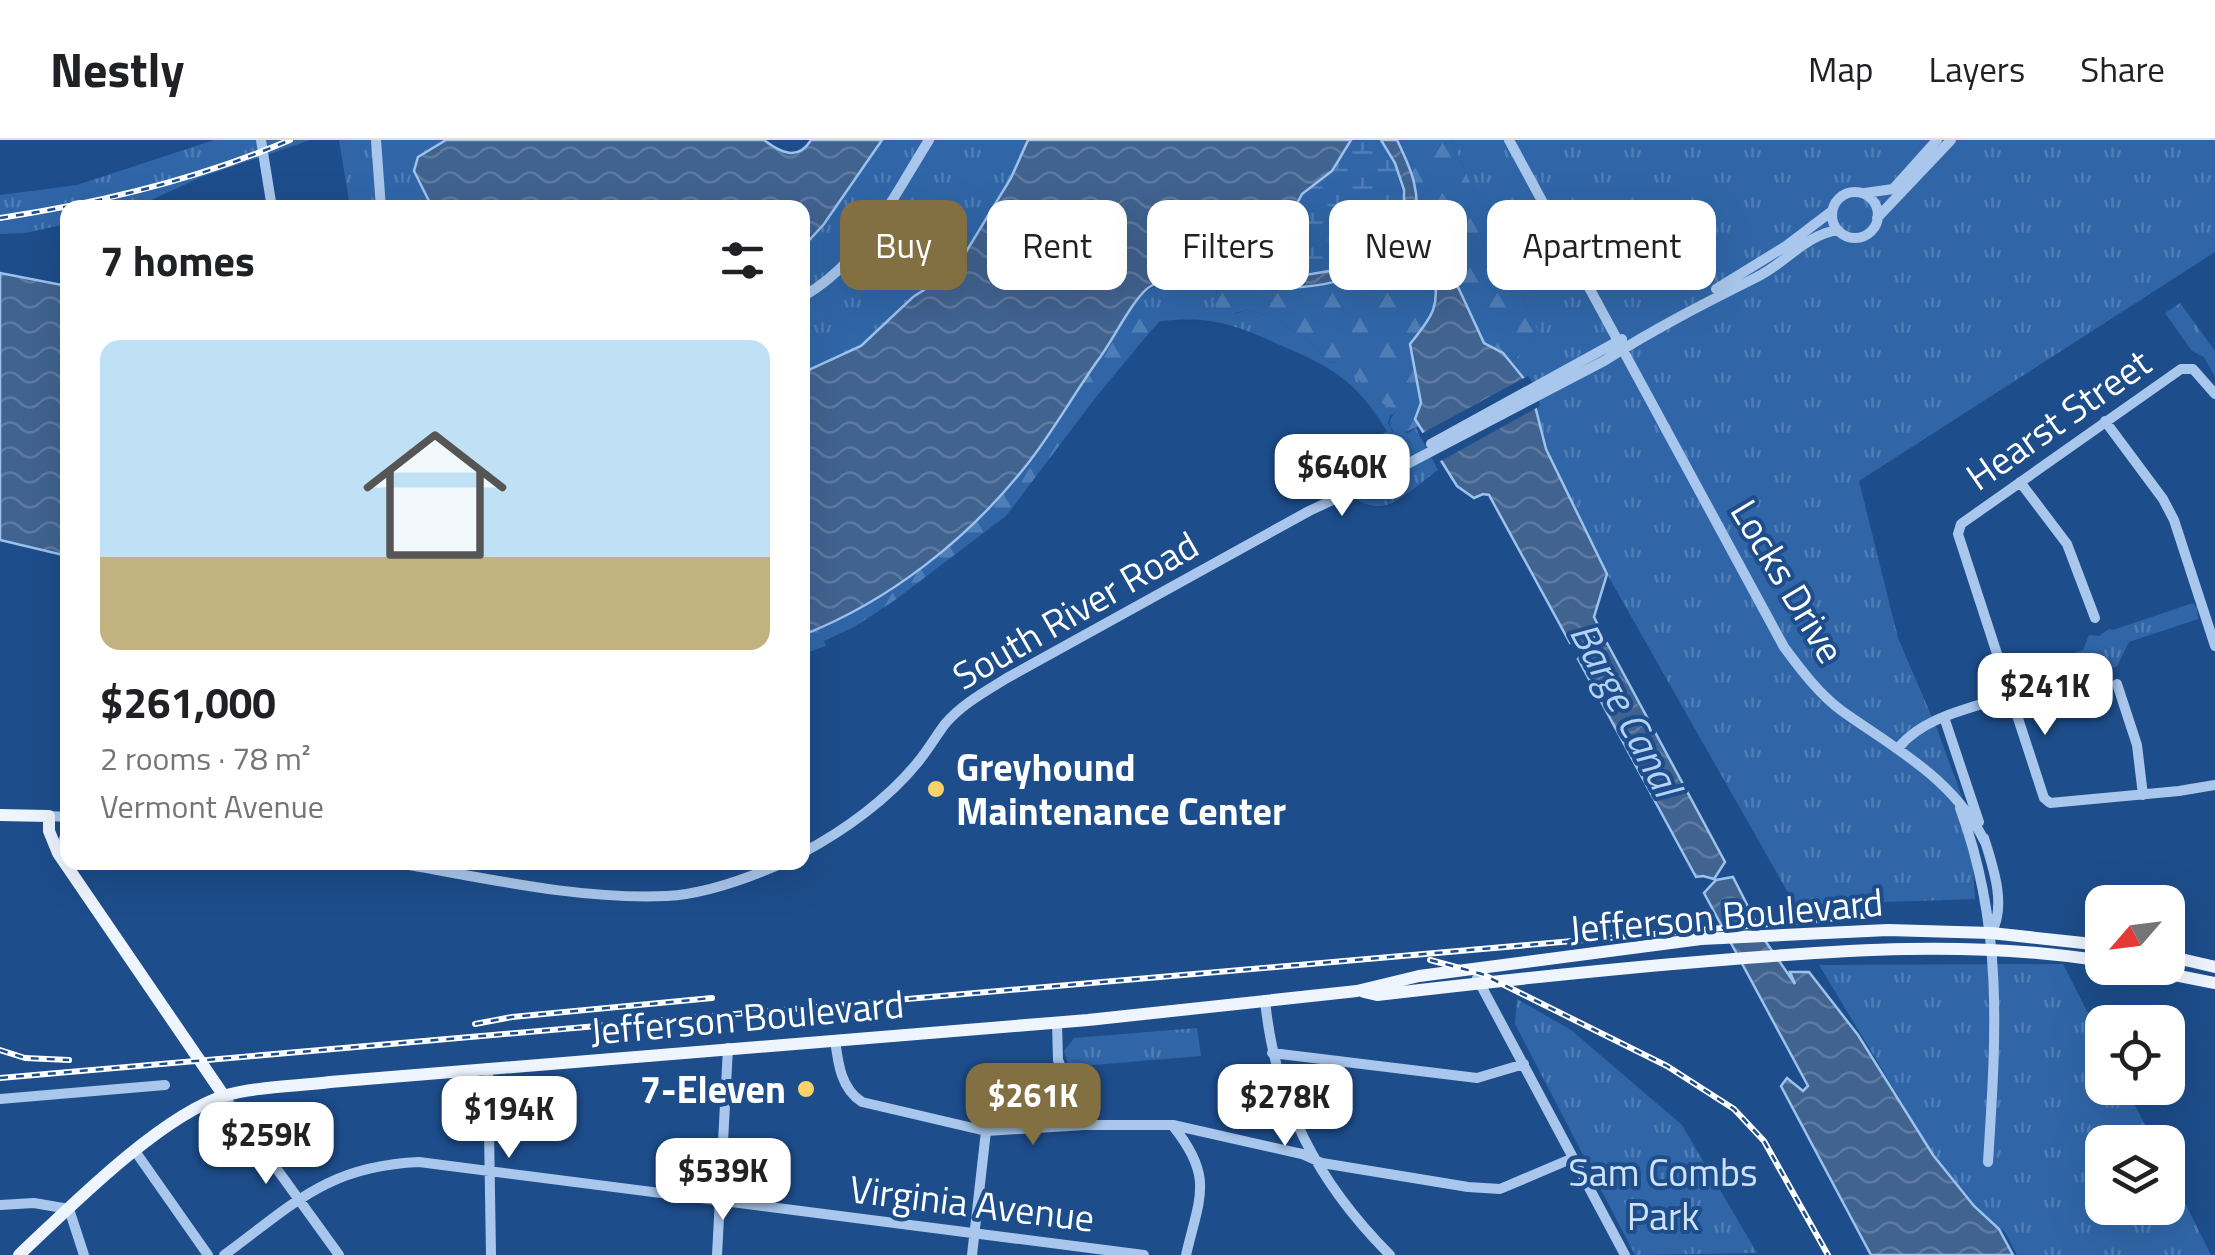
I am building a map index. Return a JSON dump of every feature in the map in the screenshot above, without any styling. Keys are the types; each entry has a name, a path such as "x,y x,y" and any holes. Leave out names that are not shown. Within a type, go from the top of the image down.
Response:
{"main road":[{"path":"0,815 49,816 49,830 60,856"},
{"path":"70,870 224,1096"},
{"name":"Jefferson Boulevard","path":"18,1255 134,1152 178,1120 224,1096 330,1082 1057,1022 1265,1000 1700,939 1888,930 1991,933 2085,943"},
{"name":"Jefferson Boulevard","path":"1356,990 1378,995 1733,959 1894,948 1992,950 2085,960"},
{"path":"2185,960 2215,967"},
{"path":"2185,976 2215,982"}],"street":[{"path":"261,140 271,200"},
{"path":"376,140 380,200"},
{"path":"810,292 836,275 860,248 929,140"},
{"path":"1508,140 1620,345"},
{"path":"1620,345 1748,270 1832,210 1840,197 1847,193 1886,191 1899,184 1937,140"},
{"path":"1832,210 1838,230 1844,235 1858,237 1871,231 1877,218 1951,140"},
{"path":"1862,193 1874,203 1877,218"},
{"path":"1620,345 1774,267 1818,234 1838,230"},
{"name":"South River Road","path":"810,849 878,801 917,764 948,721 973,699 1269,533 1620,345"},
{"name":"Locks Drive","path":"1620,345 1784,647 1840,710 1899,746 1956,797 1972,816 1985,842"},
{"name":"Hearst Street","path":"2009,695 1963,553 1958,534 1961,524 2181,368 2193,369 2215,394"},
{"path":"2106,421 2163,498 2174,520 2215,646"},
{"path":"2020,482 2066,544 2095,618"},
{"path":"2117,684 2136,744 2143,795"},
{"path":"1899,746 1919,728 2009,695 2044,798 2050,803 2215,784"},
{"path":"1944,717 1993,869 1999,920 1991,933"},
{"name":"Locks Drive","path":"1956,797 1976,852 1996,982 1988,1162"},
{"path":"49,816 60,817"},
{"path":"58,853 60,848"},
{"path":"443,870 582,892 669,896 734,882 765,870"},
{"path":"1472,970 1624,1255"},
{"path":"1265,1000 1272,1054 1286,1102 1312,1158 1346,1208 1390,1255"},
{"path":"1057,1022 1058,1060 1085,1125"},
{"path":"835,1040 840,1072 854,1097 862,1102 986,1131 1173,1125 1226,1135 1322,1163 1468,1188 1500,1189 1573,1158"},
{"path":"716,1255 728,1048"},
{"path":"1272,1054 1477,1078 1524,1064"},
{"path":"488,1068 491,1255"},
{"path":"0,1099 164,1085"},
{"path":"224,1096 339,1255"},
{"path":"1173,1125 1192,1148 1202,1180 1186,1255"},
{"path":"972,1255 986,1131"},
{"path":"134,1152 208,1255"},
{"name":"Virginia Avenue","path":"224,1255 336,1177 383,1164 419,1162 1144,1255"},
{"path":"0,1205 34,1202 68,1209 84,1255"}],"green space":[{"path":"214,140 310,140 199,178 151,200 60,200 60,226 0,234 0,195 77,185"},
{"path":"339,140 446,140 418,157 422,189 428,200 349,200"},
{"path":"882,140 1028,140 998,200 987,200 987,217 967,250 967,200 841,200"},
{"path":"1351,140 1381,140 1395,163 1404,200 1329,200 1329,271 1309,274 1309,200 1299,200 1345,152"},
{"path":"1397,140 1451,140 1487,219 1487,290 1519,290 1539,334 1511,363 1503,353 1484,343 1459,290 1467,290 1467,200 1417,200"},
{"path":"1451,140 2215,140 2215,252 1859,481 1898,638 1970,819 1975,899 1795,905 1607,574 1546,447 1530,386 1511,363 1539,334 1519,290 1716,290 1716,200 1487,200 1487,219"},
{"path":"840,201 840,290 924,290 861,346 810,370 810,239"},
{"path":"1329,281 1329,290 1436,290 1429,318 1410,344 1421,403 1415,419 1419,426 1399,435 1390,423 1398,410 1375,398 1348,364 1328,362 1308,340 1270,316 1247,310 1222,317 1213,302 1219,290 1309,290"},
{"path":"1149,290 1218,290 1216,293 1235,314 1247,310 1270,316 1308,340 1328,362 1348,364 1372,395 1399,410 1390,416 1392,431 1408,433 1416,428 1438,470 1390,504 1379,506 1353,498 1337,486 1354,442 1369,441 1387,431 1356,390 1319,363 1240,328 1211,321 1160,321 1149,333 1141,320 1129,312"},
{"path":"2180,303 2215,351 2215,377 2204,357 2192,351 2165,313"},
{"path":"1129,312 1141,320 1149,333 1006,516 895,600 856,626 824,641 826,646 810,652 810,632 896,586 980,518 1032,458"},
{"path":"2193,603 2198,619 2129,642 2117,666 2102,674 2090,665 2016,690 2011,674 2083,650 2089,635 2099,636 2109,629"},
{"path":"2063,964 2085,1007 2085,1105 2135,1105 2145,1125 2085,1125 2085,1225 2185,1225 2185,1203 2211,1255 2017,1255 2005,1232 1961,1200 1819,965"},
{"name":"Sam Combs Park","path":"1517,999 1571,1030 1682,1125 1757,1253 1635,1255 1515,1024"},
{"path":"1197,1028 1201,1056 1069,1067 1064,1051 1074,1038"}],"water":[{"path":"446,140 764,140 795,153 811,140 882,140 810,239 810,200 428,200 414,171 418,157"},
{"path":"1028,140 1351,140 1332,171 1299,200 1147,200 1147,289 1035,455 978,519 924,566 866,605 810,632 810,369 861,346 924,290 967,290 967,250 987,217 987,290 1127,290 1127,200 998,200"},
{"path":"1381,140 1397,140 1414,182 1417,200 1404,200 1395,163"},
{"path":"1329,271 1329,283 1312,286 1309,274"},
{"path":"0,273 60,285 60,554 0,540"},
{"path":"1436,290 1459,290 1484,343 1503,353 1530,386 1546,449 1607,574 1594,617 1599,627 1591,643 1570,643 1489,495 1474,498 1457,486 1415,419 1421,403 1410,344 1431,314"},
{"name":"Barge Canal","path":"1607,643 1725,862 1714,879 1696,877 1578,659 1590,645"},
{"path":"1733,877 1766,942 1795,984 1790,972 1809,972 1858,1035 1933,1155 1974,1206 1999,1229 2013,1255 1871,1255 1781,1086 1787,1078 1803,1091 1808,1086 1704,893 1716,880"}],"pier":[{"path":"1528,376 1540,406 1437,463 1419,435"}],"railway":[{"path":"95,200 219,167 290,140"},
{"path":"0,218 60,207"},
{"path":"0,1078 1872,915"},
{"path":"1430,960 1482,974 1667,1066 1734,1109 1764,1141 1828,1255"},
{"path":"475,1024 712,998"},
{"path":"0,1050 25,1058 69,1060"}],"place":[{"name":"Greyhound Maintenance Center","path":"936,789"},
{"name":"7-Eleven","path":"806,1089"}]}
